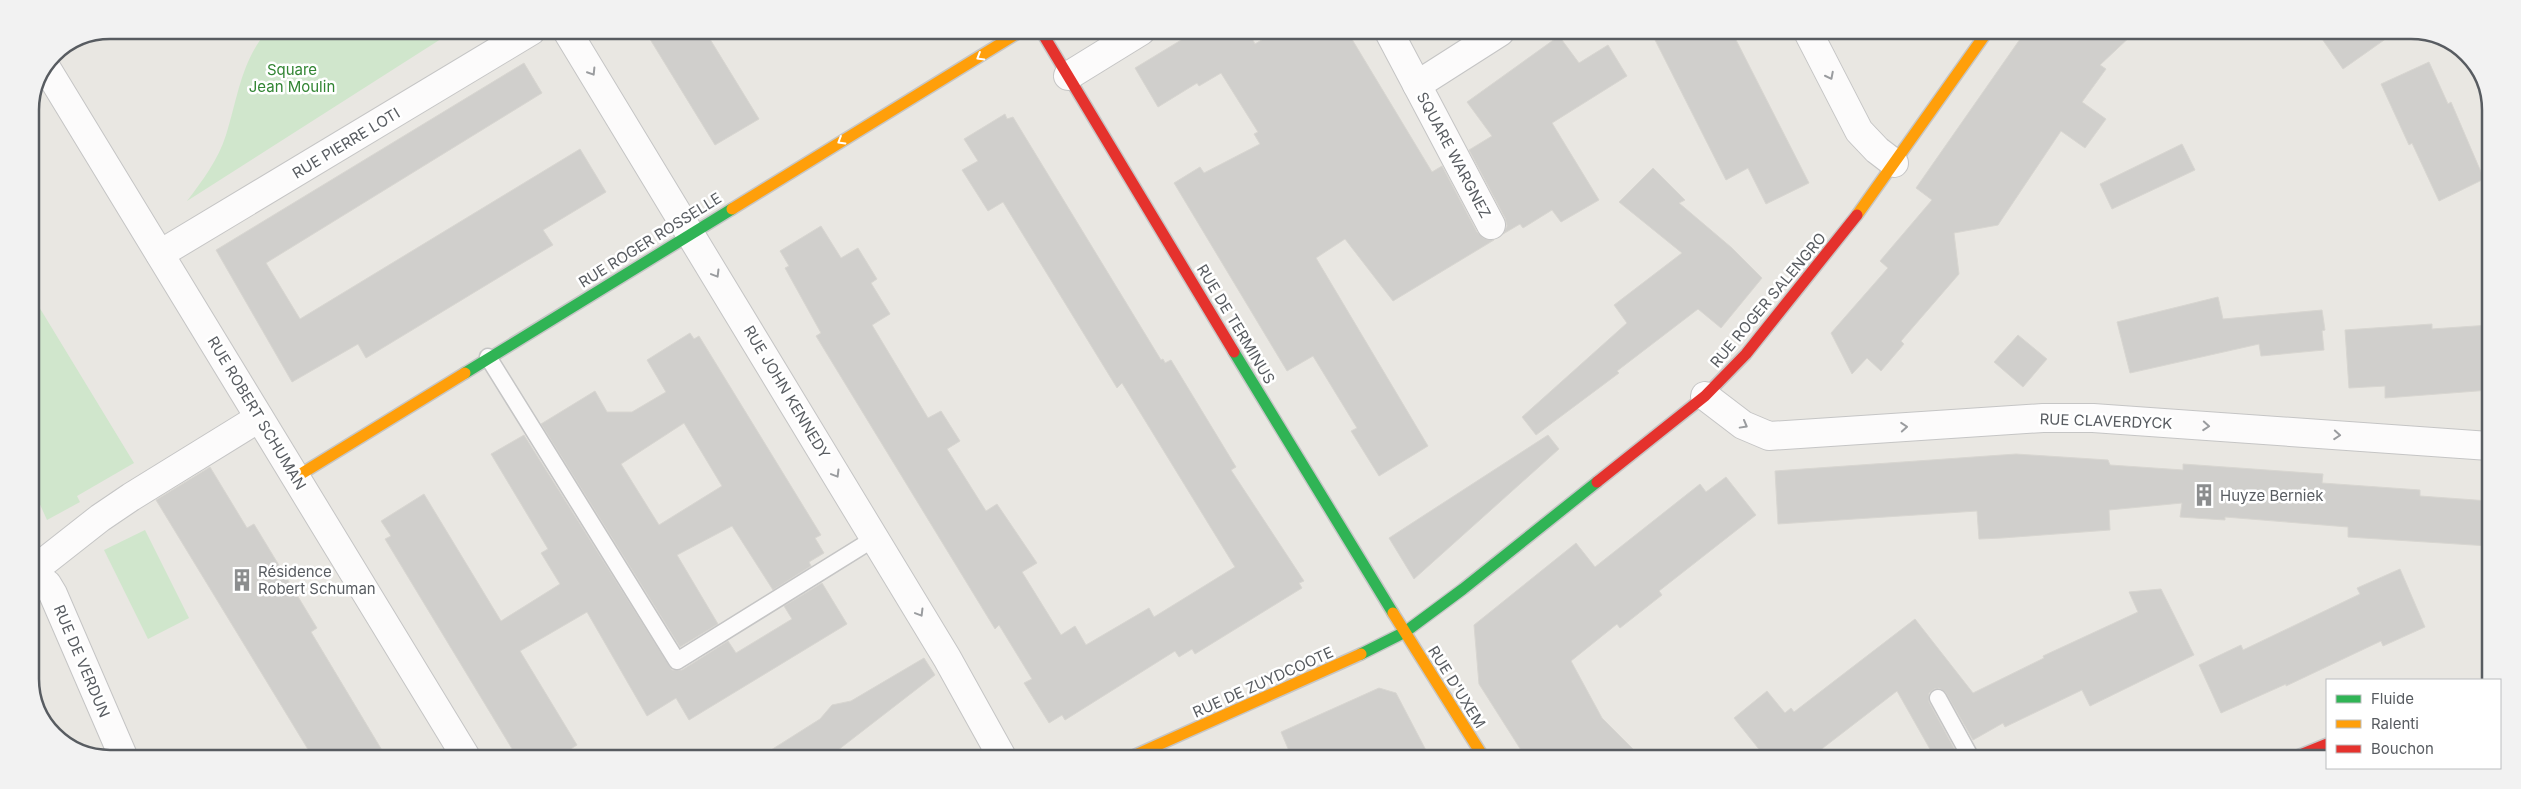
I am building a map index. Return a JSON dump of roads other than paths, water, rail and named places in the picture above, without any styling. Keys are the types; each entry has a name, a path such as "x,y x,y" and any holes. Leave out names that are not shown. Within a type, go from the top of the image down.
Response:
{"street":[{"name":"RUE PIERRE LOTI","path":"160,254 516,39"},
{"name":"RUE JOHN KENNEDY","path":"572,39 691,233 947,658 998,750"},
{"name":"RUE ROGER ROSSELLE","path":"296,477 488,357 1008,39"},
{"name":"RUE DE TERMINUS","path":"1046,39 1405,632"},
{"path":"1068,76 1128,39"},
{"name":"SQUARE WARGNEZ","path":"1393,39 1491,225"},
{"name":"SQUARE WARGNEZ","path":"1417,85 1489,39"},
{"path":"1812,39 1859,131 1877,150 1894,163"},
{"name":"RUE ROGER SALENGRO","path":"1405,632 1463,590 1705,396 1734,368 1762,336 1858,215 1982,39"},
{"name":"RUE ROBERT SCHUMAN","path":"49,73 462,750"},
{"name":"RUE CLAVERDYCK","path":"1705,396 1743,426 1769,436 2042,418 2093,418 2482,446"},
{"path":"39,574 116,508 259,418"},
{"name":"RUE DE VERDUN","path":"39,580 53,594 120,750"},
{"name":"RUE DE ZUYDCOOTE","path":"1150,750 1347,661 1405,632"},
{"name":"RUE D'UXEM","path":"1405,632 1479,750"},
{"path":"2312,750 2326,744"}],"lane":[{"path":"488,357 677,661 875,538"},
{"path":"1938,698 1967,750"}],"place":[{"name":"Huyze Berniek","path":"2204,495"},
{"name":"Résidence Robert Schuman","path":"242,580"}],"park label":[{"name":"Square Jean Moulin","path":"292,78"}]}
